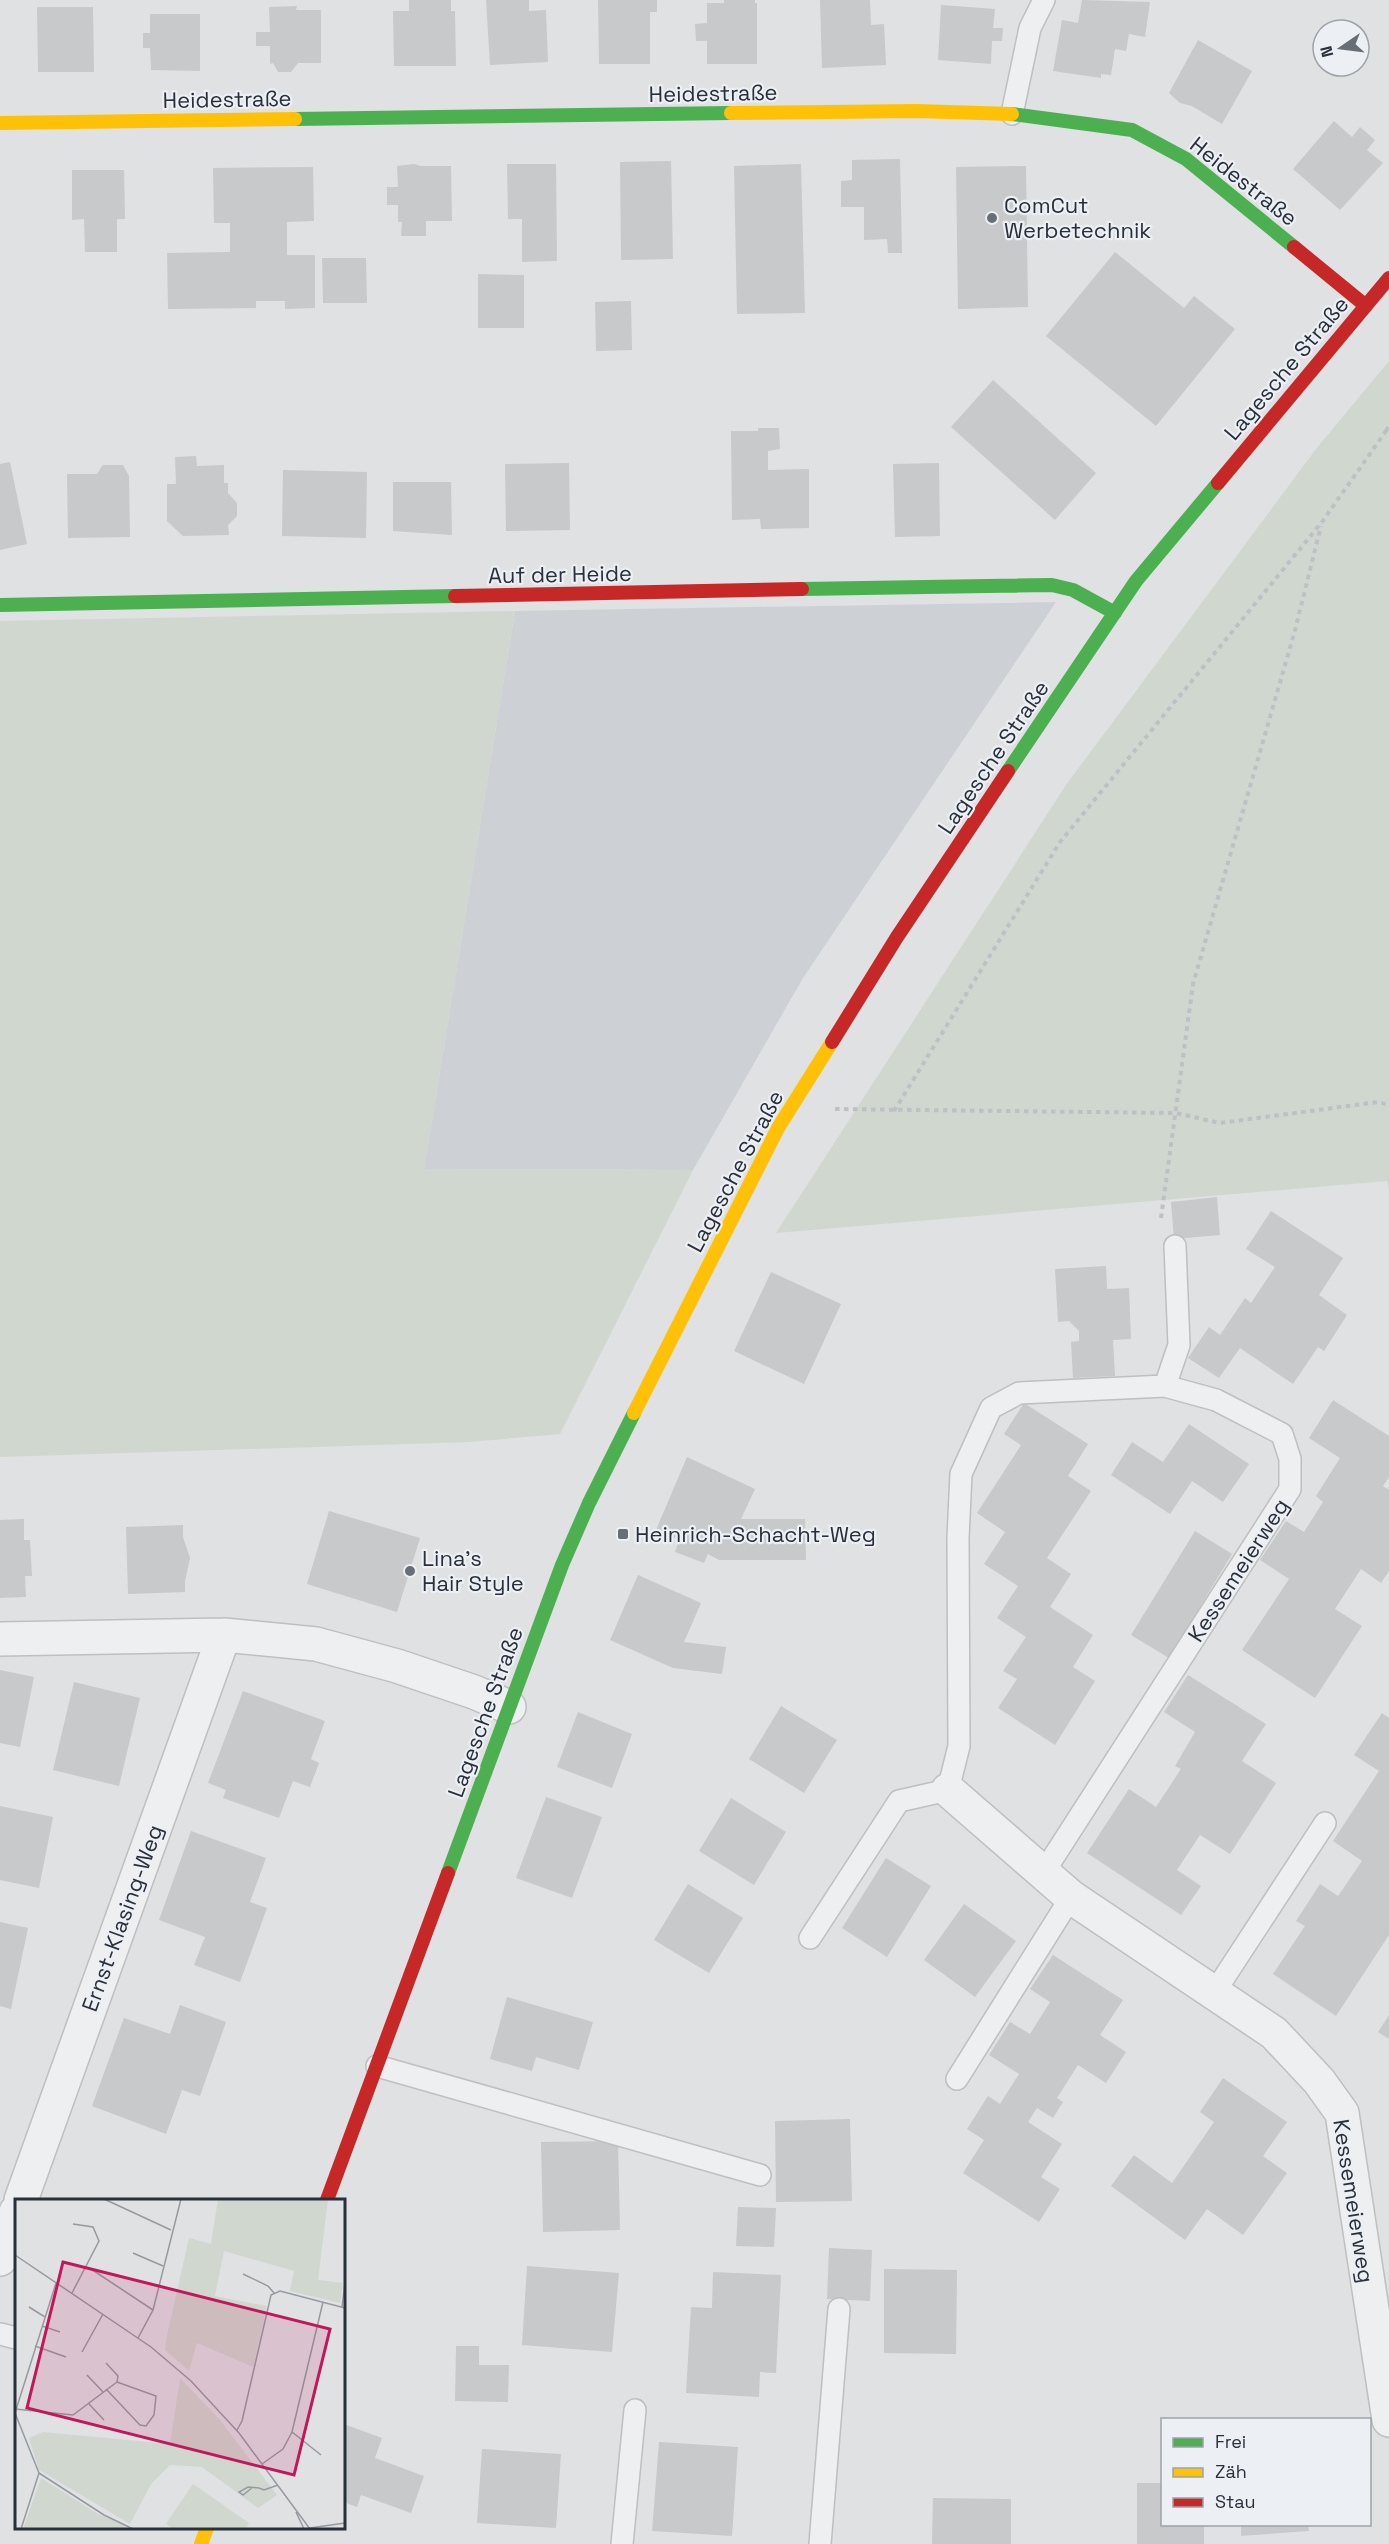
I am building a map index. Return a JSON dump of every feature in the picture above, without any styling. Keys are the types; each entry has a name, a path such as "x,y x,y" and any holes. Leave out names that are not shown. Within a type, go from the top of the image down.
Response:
{"street":[{"name":"Heidestraße","path":"0,123 917,111 1012,114 1132,130 1186,159 1366,306"},
{"name":"Lagesche Straße","path":"327,2199 562,1565 589,1503 778,1128 897,937 1136,581 1389,278"},
{"name":"Auf der Heide","path":"0,605 1025,584 1052,585 1073,590 1115,613"},
{"path":"0,1640 224,1635 316,1644 397,1666 474,1692 509,1707"},
{"name":"Ernst-Klasing-Weg","path":"21,2199 224,1635"},
{"name":"Kessemeierweg","path":"948,1790 1042,1875 1071,1897 1274,2033 1319,2081 1342,2114 1389,2420"},
{"path":"0,2259 15,2215"},
{"path":"201,2544 207,2529"}],"lane":[{"path":"1012,114 1030,28 1044,0"},
{"path":"1164,1386 1179,1345 1175,1246"},
{"name":"Kessemeierweg","path":"948,1790 958,1746 958,1538 961,1474 991,1408 1019,1393 1164,1386 1216,1400 1282,1434 1290,1459 1290,1489 1042,1875"},
{"path":"810,1938 899,1801 948,1790"},
{"path":"1214,1993 1325,1823"},
{"path":"957,2079 1071,1897"},
{"path":"377,2066 760,2175"},
{"path":"820,2544 839,2309"},
{"path":"0,2334 15,2338"},
{"path":"622,2544 635,2410"}],"path":[{"path":"894,1111 1060,842 1322,522 1389,426"},
{"path":"1161,1213 1193,984 1294,634 1322,522"},
{"path":"797,1100 837,1110 1176,1113 1220,1123 1378,1102 1389,1105"}],"shaded area":[{"path":"1389,361 1389,1191 1387,1181 776,1233 1066,785 1316,449"},
{"path":"1056,602 803,978 693,1170 424,1169 515,611"},
{"path":"515,611 424,1169 693,1170 560,1434 469,1442 0,1457 0,621"}],"building":[{"path":"409,0 451,0 451,11 455,11 456,66 394,66 393,11 409,11"},
{"path":"486,0 529,0 529,11 546,10 548,62 490,65"},
{"path":"598,0 657,0 657,12 650,12 650,64 599,64"},
{"path":"724,0 755,0 757,3 757,64 707,64 707,41 696,41 695,24 707,23 707,3 724,3"},
{"path":"820,0 870,0 871,25 884,24 886,65 822,68"},
{"path":"1082,0 1150,2 1145,37 1129,34 1126,51 1115,49 1111,75 1101,74 1101,78 1053,71 1062,20 1078,23"},
{"path":"941,5 995,9 993,28 1003,28 1002,41 992,41 991,64 938,60"},
{"path":"297,6 296,10 321,10 321,63 298,63 291,72 278,72 273,63 270,64 270,46 256,46 256,32 270,32 269,7"},
{"path":"37,7 93,7 94,72 38,72"},
{"path":"150,14 200,14 200,71 151,70 150,48 143,48 143,33 150,33"},
{"path":"1198,40 1252,71 1222,124 1192,106 1180,103 1169,93"},
{"path":"1334,121 1352,137 1360,127 1375,140 1367,150 1383,163 1340,210 1293,169"},
{"path":"900,159 902,253 888,253 887,239 864,240 864,207 841,207 841,181 852,180 852,160"},
{"path":"671,161 673,259 621,260 620,162"},
{"path":"414,164 451,166 452,221 426,221 426,236 401,236 402,222 398,222 398,205 387,205 387,187 398,187 397,166"},
{"path":"507,164 556,164 557,261 522,262 522,219 508,219"},
{"path":"801,164 805,313 737,314 734,166"},
{"name":"ComCut Werbetechnik","path":"1026,166 1028,307 958,309 956,167"},
{"path":"313,167 314,221 287,222 287,255 315,255 315,308 285,309 285,301 256,301 256,308 168,309 167,253 230,252 230,223 214,223 213,168"},
{"path":"72,170 124,170 125,219 117,219 117,252 85,252 84,219 72,220"},
{"path":"1115,252 1184,308 1194,296 1235,329 1156,426 1046,336"},
{"path":"322,258 366,258 367,303 323,303"},
{"path":"478,274 524,275 524,328 478,328"},
{"path":"631,301 632,350 596,351 595,302"},
{"path":"993,380 1096,473 1055,520 951,427"},
{"path":"758,428 779,428 780,449 768,451 768,470 809,469 809,528 761,529 760,519 732,520 731,431 758,431"},
{"path":"196,456 197,466 224,465 224,483 228,483 228,493 237,503 237,516 228,525 229,535 183,536 167,521 167,484 176,484 175,457"},
{"path":"10,462 27,544 0,550 0,464"},
{"path":"569,463 570,530 506,531 505,464"},
{"path":"939,463 940,536 895,537 893,464"},
{"path":"103,465 123,465 129,476 130,537 68,538 67,474 97,474"},
{"path":"283,470 367,472 366,538 282,536"},
{"path":"393,482 451,482 452,535 393,531"},
{"path":"1217,1197 1220,1235 1174,1239 1171,1202"},
{"path":"1271,1211 1343,1258 1319,1295 1347,1315 1324,1351 1318,1347 1293,1384 1240,1348 1219,1378 1188,1358 1209,1327 1220,1335 1245,1298 1251,1303 1275,1267 1246,1249"},
{"path":"1106,1266 1107,1289 1129,1288 1131,1339 1113,1340 1115,1376 1073,1378 1071,1342 1079,1341 1079,1331 1069,1321 1058,1322 1055,1269"},
{"path":"771,1272 841,1304 804,1384 734,1351"},
{"path":"1333,1400 1389,1436 1389,1477 1383,1486 1389,1490 1389,1571 1381,1583 1361,1569 1335,1609 1362,1626 1315,1698 1242,1650 1289,1579 1260,1560 1286,1521 1304,1532 1323,1502 1316,1496 1340,1458 1309,1438"},
{"path":"1024,1403 1088,1444 1068,1476 1091,1491 1047,1558 1071,1574 1050,1607 1093,1635 1073,1667 1095,1681 1055,1745 998,1708 1017,1679 1003,1671 1026,1637 997,1618 1018,1586 984,1564 1005,1532 977,1513 1021,1445 1004,1434"},
{"path":"1189,1424 1249,1464 1223,1502 1192,1481 1170,1514 1111,1475 1132,1442 1163,1462"},
{"path":"687,1457 755,1489 741,1519 805,1519 806,1560 719,1560 708,1554 704,1563 675,1552 679,1540 656,1530"},
{"path":"329,1511 420,1538 397,1612 307,1584"},
{"path":"24,1519 24,1540 30,1540 32,1576 25,1576 26,1597 0,1598 0,1520"},
{"path":"183,1525 183,1537 190,1558 185,1592 128,1594 126,1527"},
{"path":"1195,1531 1232,1554 1169,1658 1131,1635"},
{"path":"638,1575 701,1603 684,1642 726,1647 722,1674 673,1668 610,1640"},
{"path":"0,1670 34,1677 20,1747 0,1743"},
{"path":"1188,1675 1266,1724 1242,1761 1276,1783 1230,1854 1200,1835 1177,1870 1201,1886 1181,1915 1087,1853 1129,1789 1156,1807 1181,1769 1175,1766 1195,1732 1164,1712"},
{"path":"74,1682 140,1698 119,1786 53,1770"},
{"path":"243,1691 325,1721 311,1759 319,1763 310,1787 293,1781 279,1818 223,1798 226,1790 208,1783"},
{"path":"781,1706 837,1740 804,1793 749,1759"},
{"path":"578,1712 632,1734 612,1788 557,1767"},
{"path":"1382,1713 1389,1718 1389,1935 1336,2016 1273,1974 1305,1926 1296,1921 1320,1884 1338,1896 1362,1861 1333,1841 1379,1771 1354,1755"},
{"path":"546,1797 602,1817 572,1898 516,1878"},
{"path":"731,1798 786,1832 754,1885 699,1851"},
{"path":"0,1806 53,1817 39,1888 0,1880"},
{"path":"191,1831 266,1858 250,1902 267,1908 240,1982 194,1965 205,1937 159,1920"},
{"path":"886,1858 931,1886 887,1957 842,1928"},
{"path":"688,1884 743,1918 709,1973 654,1940"},
{"path":"964,1904 1016,1941 975,1997 924,1960"},
{"path":"0,1922 28,1928 11,2009 0,2006"},
{"path":"1053,1955 1123,2000 1100,2035 1126,2052 1106,2083 1078,2065 1057,2098 1063,2102 1053,2118 1037,2108 1028,2122 1062,2144 1041,2177 1060,2189 1039,2222 963,2173 984,2140 967,2129 988,2096 1000,2104 1019,2074 989,2055 1010,2022 1030,2034 1050,2002 1030,1989"},
{"path":"507,1997 593,2022 579,2070 536,2057 532,2071 490,2059"},
{"path":"180,2005 226,2022 200,2096 182,2090 166,2134 92,2106 124,2018 170,2034"},
{"path":"1389,2015 1389,2039 1378,2032"},
{"path":"1223,2078 1287,2122 1263,2156 1287,2173 1243,2235 1207,2209 1185,2240 1111,2186 1134,2155 1172,2183 1214,2122 1200,2112"},
{"path":"850,2119 852,2201 776,2202 775,2121"},
{"path":"618,2141 620,2230 543,2232 541,2142"},
{"path":"738,2207 776,2208 774,2247 736,2246"},
{"path":"829,2248 872,2250 870,2301 827,2299"},
{"path":"527,2266 619,2273 612,2352 522,2345"},
{"path":"884,2269 957,2270 956,2354 884,2353"},
{"path":"713,2272 781,2275 776,2373 760,2372 759,2397 686,2393 691,2307 712,2308"},
{"path":"456,2346 479,2346 479,2365 509,2365 508,2402 455,2401"},
{"path":"345,2424 382,2438 375,2458 424,2476 411,2513 361,2495 357,2507 345,2502"},
{"path":"659,2442 738,2447 732,2536 652,2531"},
{"path":"482,2449 561,2454 556,2528 477,2523"},
{"path":"1137,2483 1161,2483 1161,2526 1204,2526 1204,2544 1137,2544"},
{"path":"933,2498 1011,2499 1011,2544 932,2544"},
{"path":"1241,2526 1308,2526 1309,2531 1241,2536"}],"traffic: fast":[{"path":"295,119 731,113"},
{"path":"1012,114 1132,130 1186,159 1294,247"},
{"path":"1008,771 1136,581 1218,483"},
{"path":"802,589 1052,585 1073,590 1115,613"},
{"path":"0,605 455,596"},
{"path":"448,1873 562,1565 589,1503 634,1413"}],"traffic: slow":[{"path":"731,113 917,111 1012,114"},
{"path":"0,123 295,119"},
{"path":"634,1413 778,1128 832,1042"},
{"path":"201,2544 207,2529"}],"traffic: jam":[{"path":"1294,247 1366,306"},
{"path":"1218,483 1389,278"},
{"path":"455,596 802,589"},
{"path":"832,1042 897,937 1008,771"},
{"path":"327,2199 448,1873"}],"place":[{"name":"ComCut Werbetechnik","path":"992,218"},
{"name":"Heinrich-Schacht-Weg","path":"623,1534"},
{"name":"Lina's Hair Style","path":"410,1571"}]}
